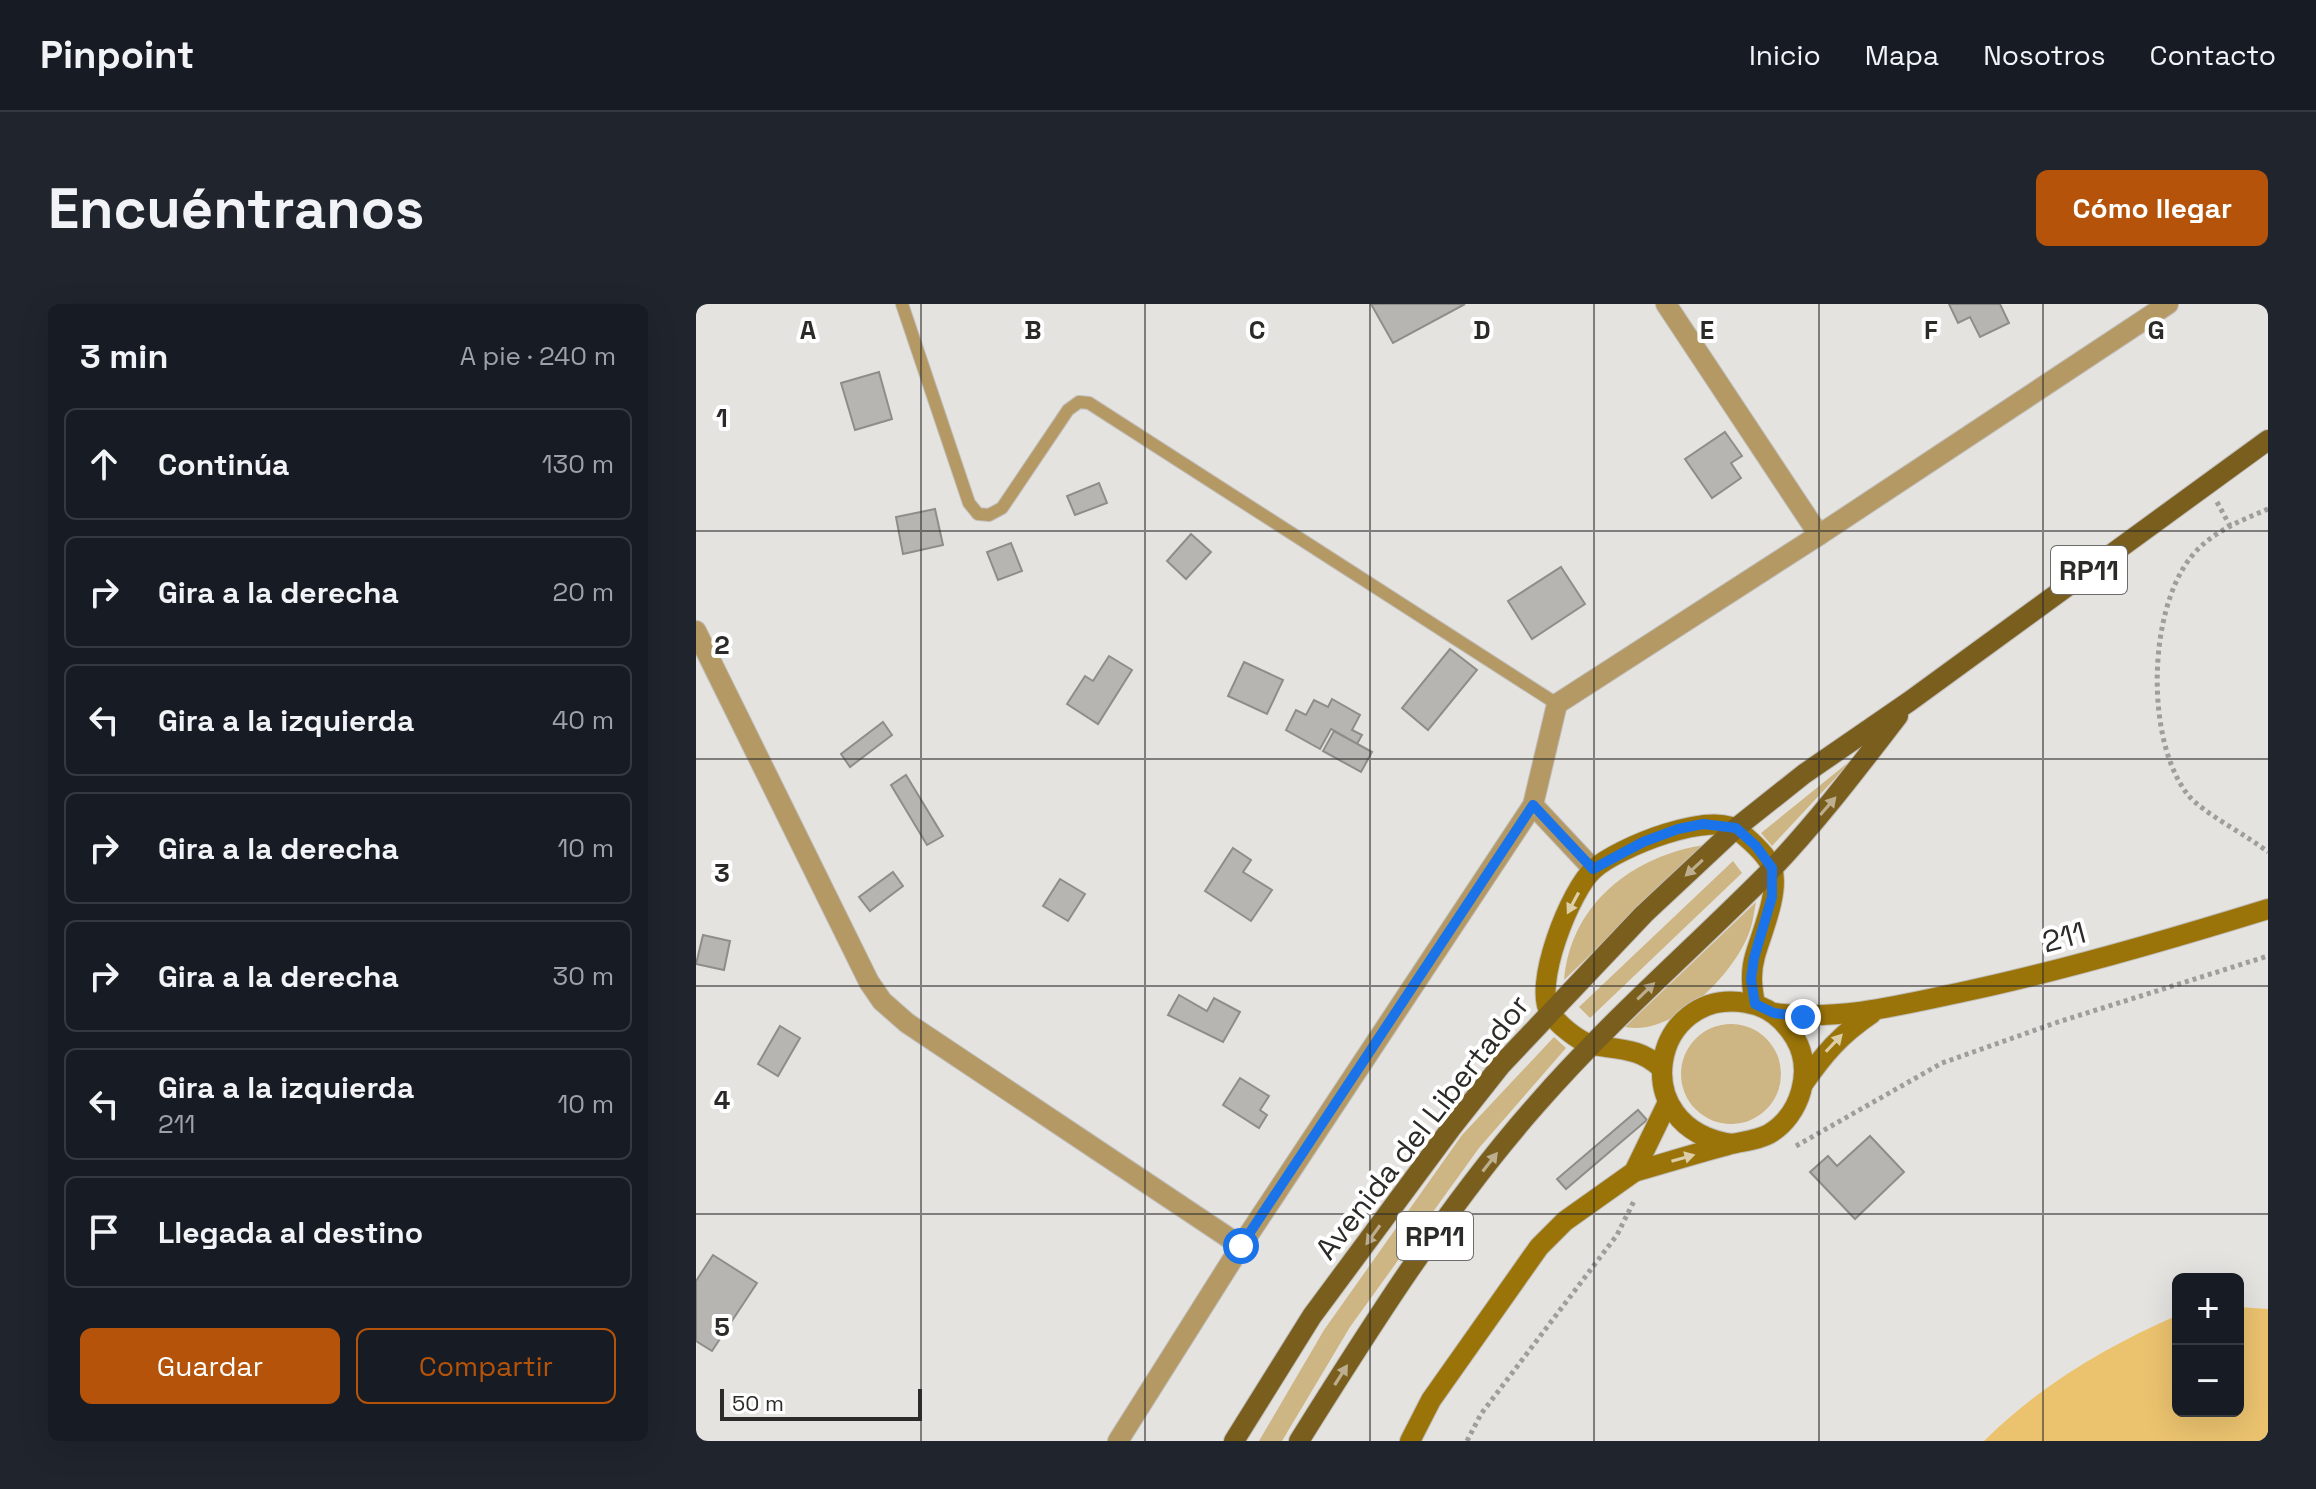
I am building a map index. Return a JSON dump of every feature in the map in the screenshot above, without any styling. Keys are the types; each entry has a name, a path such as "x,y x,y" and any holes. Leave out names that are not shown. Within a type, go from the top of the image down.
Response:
{"main road":[{"name":"RP11","path":"1299,1441 1367,1333 1460,1202 1533,1107 1589,1045 1772,868 1836,797 1910,701 2268,440"},
{"name":"Avenida del Libertador","path":"1234,1441 1322,1304 1501,1065 1644,914 1736,828 1804,774 1910,701"}],"street":[{"path":"1666,304 1819,535"},
{"path":"1118,1441 1241,1246 1533,805 1557,704 2168,304"},
{"path":"696,631 869,982 882,1001 907,1023 1241,1246"},
{"path":"1533,805 1593,869"},
{"path":"1661,1068 1638,1052 1589,1045 1549,1013 1545,998 1546,975 1563,921 1593,869 1643,842 1678,829 1703,824 1736,828 1756,846 1772,868 1772,897 1751,979 1764,1009"},
{"name":"211","path":"1764,1009 1803,1017 1874,1012 2043,974 2268,909"},
{"path":"1410,1441 1431,1400 1539,1247 1565,1221 1634,1172 1752,1141 1771,1133 1791,1112 1803,1084 1804,1064 1799,1044 1788,1027 1764,1009 1735,1001 1715,1003 1696,1011 1678,1026 1666,1046 1661,1068 1668,1102 1679,1119 1694,1133 1712,1141 1732,1144"},
{"name":"211","path":"1803,1084 1823,1055 1844,1033 1874,1012"},
{"path":"1634,1172 1668,1102"}],"lane":[{"path":"902,304 969,503 978,514 989,515 1002,508 1068,410 1079,402 1089,403 1557,704"}],"path":[{"path":"2268,509 2215,534 2190,557 2178,579 2166,613 2158,652 2157,714 2175,776 2191,798 2268,852"},
{"path":"1793,1147 1942,1063 2058,1022 2268,956"},
{"path":"1467,1441 1481,1414 1617,1235 1637,1195"}],"shaded area":[{"path":"1855,757 1772,846 1761,833"},
{"path":"1705,845 1564,980 1569,953 1579,928 1610,888 1654,860"},
{"path":"1733,861 1742,873 1590,1018 1579,1007"},
{"path":"1756,902 1750,929 1741,949 1716,983 1699,999 1663,1022 1643,1028 1625,1027"},
{"path":"1731,1024 1759,1032 1773,1046 1781,1074 1773,1102 1759,1116 1731,1124 1703,1116 1689,1102 1681,1074 1689,1046 1703,1032"},
{"path":"1554,1037 1566,1048 1479,1148 1350,1327 1282,1441 1259,1441 1324,1330 1462,1135"},
{"path":"2244,1307 2268,1309 2268,1441 1984,1441 2051,1385 2125,1340 2172,1318 2172,1417 2244,1417"}],"building":[{"path":"1371,304 1465,304 1393,343"},
{"path":"1949,304 2000,304 2009,323 1980,337 1970,317 1958,323"},
{"path":"879,372 892,419 855,430 841,383"},
{"path":"1725,432 1742,456 1731,463 1741,478 1712,498 1685,459"},
{"path":"1099,483 1107,503 1075,515 1067,496"},
{"path":"935,509 943,545 903,554 896,517"},
{"path":"1191,534 1211,552 1186,579 1167,561"},
{"path":"1011,543 1022,571 998,580 987,552"},
{"path":"1561,567 1585,604 1532,639 1508,601"},
{"path":"1450,649 1477,670 1428,730 1402,708"},
{"path":"1109,656 1132,670 1098,724 1067,704 1085,676 1093,681"},
{"path":"1244,662 1283,680 1267,714 1228,696"},
{"path":"1332,699 1360,715 1352,730 1362,735 1357,744 1331,729 1320,749 1286,730 1296,710 1306,715 1314,700 1328,707"},
{"path":"883,722 892,735 850,767 841,754"},
{"path":"1334,731 1372,752 1361,772 1323,751"},
{"path":"906,775 943,836 927,845 891,785"},
{"path":"1233,848 1251,860 1243,872 1272,890 1251,921 1205,891"},
{"path":"893,872 903,886 870,911 859,897"},
{"path":"1060,879 1085,894 1068,921 1043,906"},
{"path":"703,935 730,941 724,970 696,964"},
{"path":"1179,995 1207,1011 1214,998 1240,1012 1223,1042 1168,1015"},
{"path":"780,1026 800,1038 778,1076 758,1064"},
{"path":"1240,1078 1269,1096 1260,1110 1267,1115 1259,1128 1223,1105"},
{"path":"1638,1110 1647,1120 1566,1189 1557,1179"},
{"path":"1870,1136 1904,1172 1855,1219 1810,1172 1828,1156 1837,1166"},
{"path":"713,1255 757,1283 712,1351 696,1341 696,1281"}],"route":[{"path":"1241,1246 1533,805 1593,869 1643,842 1678,829 1703,824 1736,828 1756,846 1772,868 1772,897 1751,979 1755,1004 1774,1013 1803,1017"}]}
